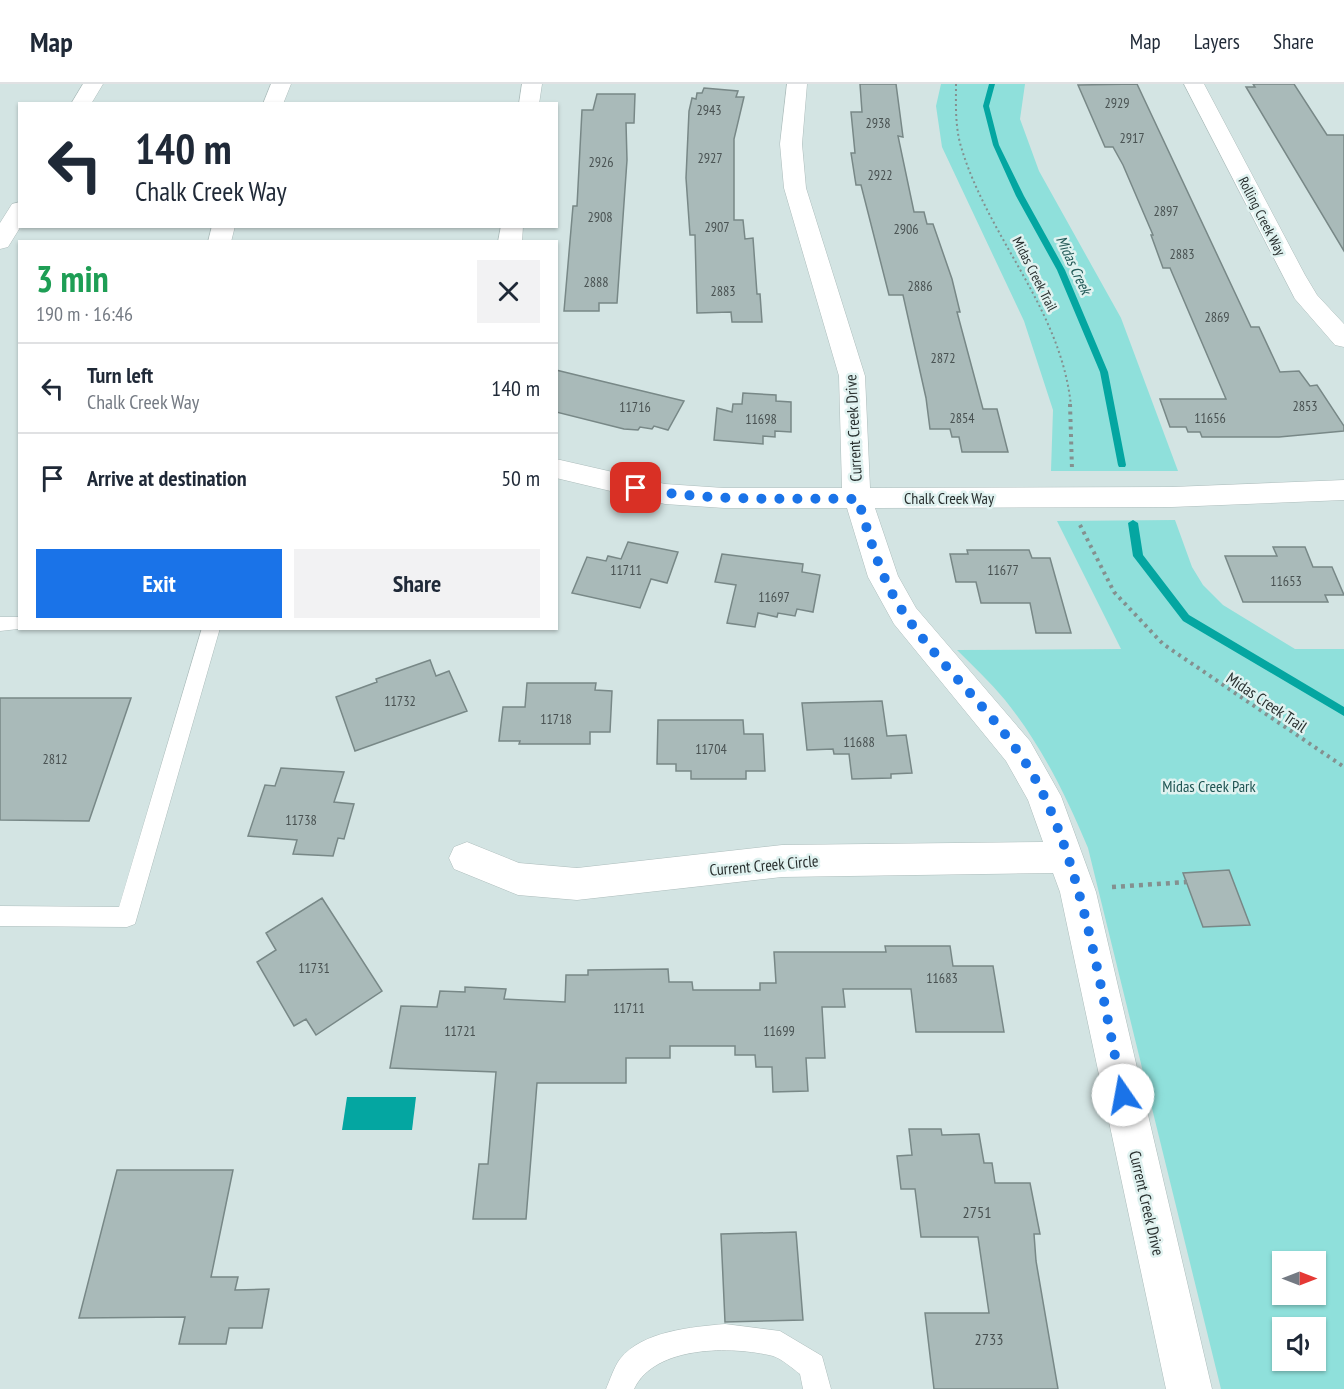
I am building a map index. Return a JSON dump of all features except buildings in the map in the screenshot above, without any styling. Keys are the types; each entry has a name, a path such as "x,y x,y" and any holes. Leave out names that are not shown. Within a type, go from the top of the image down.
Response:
{"street":[{"path":"82,102 93,84"},
{"path":"274,102 280,84"},
{"path":"529,102 532,84"},
{"name":"Current Creek Drive","path":"797,84 791,144 795,188 852,376 854,472 858,499 883,577 905,616 1018,751 1044,796 1078,892 1189,1389"},
{"name":"Rolling Creek Way","path":"1194,84 1307,300 1344,339"},
{"path":"0,242 18,212"},
{"name":"Chalk Creek Way","path":"558,468 665,494 724,498 1172,497 1344,490"},
{"name":"Current Creek Circle","path":"467,858 518,879 577,884 782,861 1021,859 1066,856"}],"lane":[{"path":"0,624 18,624"},
{"path":"0,916 127,917 210,630"},
{"path":"620,1389 630,1368 660,1347 725,1337 780,1344 812,1366 818,1389"}],"path":[{"name":"Midas Creek Trail","path":"956,84 956,127 962,154 1035,294 1062,363 1072,405 1078,497 1114,592 1163,644 1344,767"},
{"path":"1102,887 1187,882"}],"green space":[{"path":"941,84 1025,84 1020,119 1039,171 1121,318 1178,471 1051,471 1053,410 1024,321 942,147 936,106"},
{"name":"Midas Creek Park","path":"1175,520 1192,567 1203,585 1223,605 1295,649 1344,649 1344,1389 1221,1389 1088,848 1062,790 1030,735 999,693 957,650 1121,649 1057,521"}],"shaded area":[{"path":"347,1097 416,1097 412,1130 342,1130"}],"waterway":[{"name":"Midas Creek","path":"992,84 986,106 996,145 1020,196 1061,270 1104,372 1122,465"},
{"name":"Midas Creek","path":"1133,523 1138,556 1186,618 1344,712"}],"route":[{"path":"636,488 665,494 724,498 858,499 883,577 905,616 1018,751 1044,796 1078,892 1123,1095"}]}
